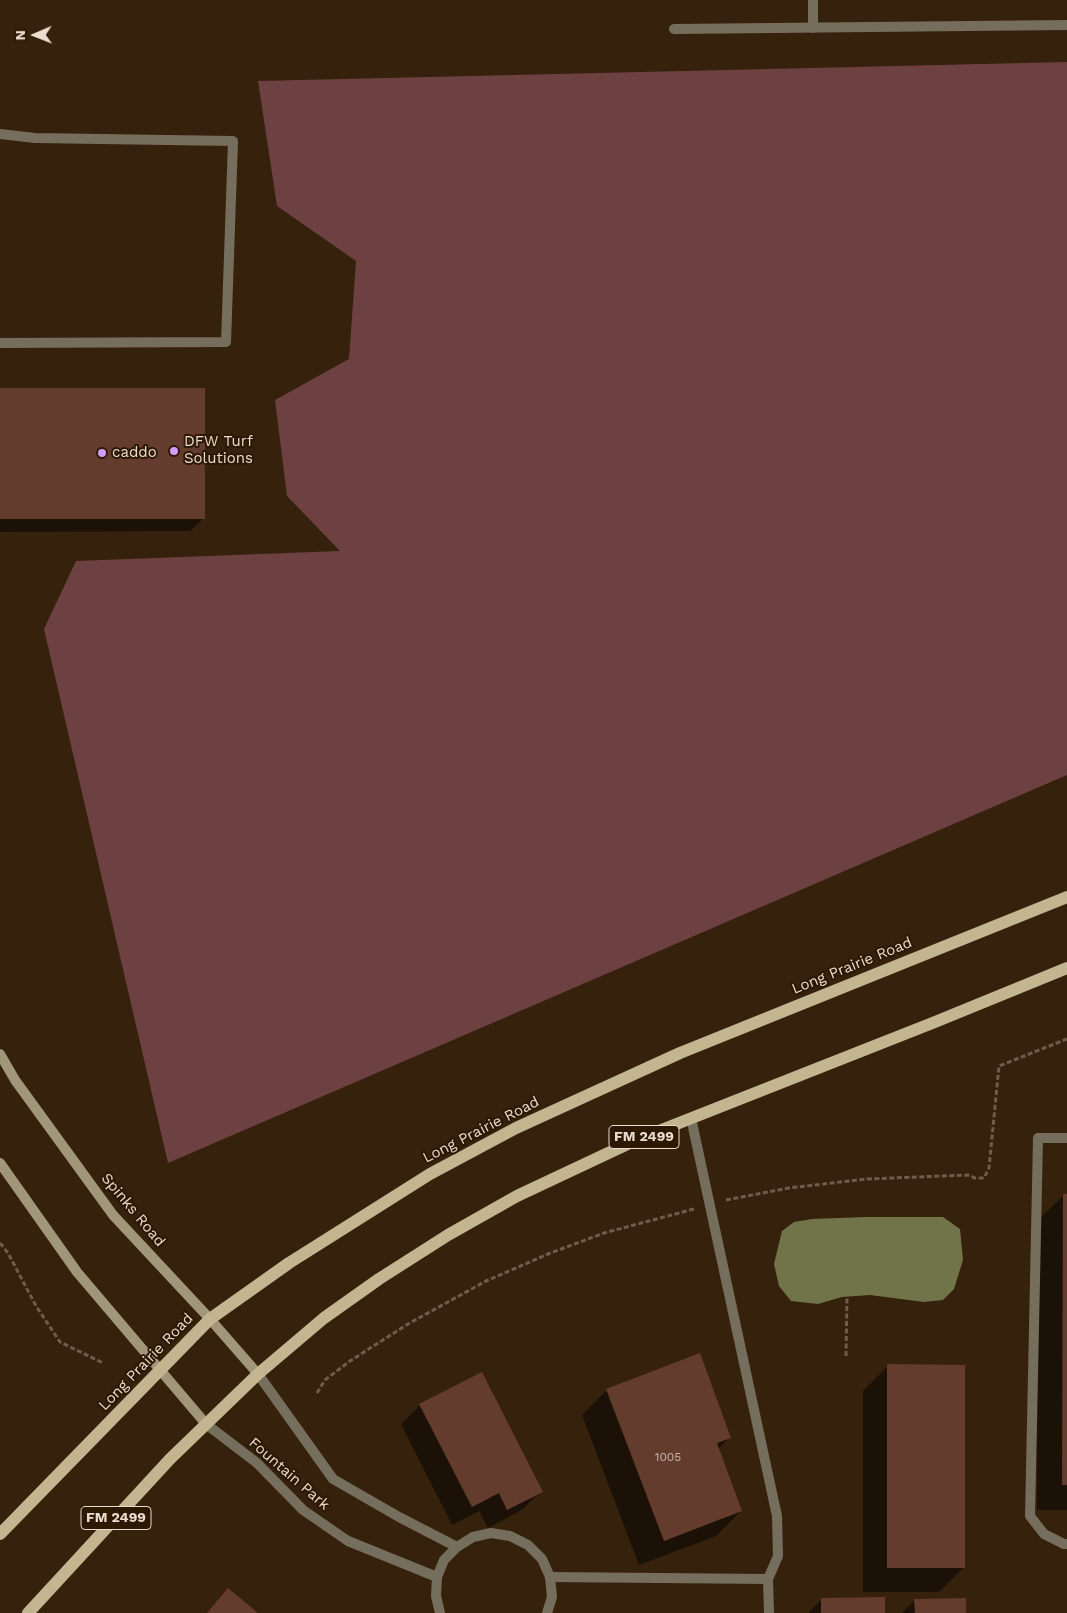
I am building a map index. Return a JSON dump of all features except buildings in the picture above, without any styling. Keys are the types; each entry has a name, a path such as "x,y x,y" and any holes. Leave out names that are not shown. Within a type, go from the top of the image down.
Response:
{"main road":[{"name":"Long Prairie Road","path":"0,1534 210,1319 288,1263 430,1174 516,1128 680,1053 1067,897"},
{"name":"FM 2499","path":"28,1613 170,1458 258,1374 324,1318 378,1279 448,1235 526,1192 636,1140 1067,968"},
{"name":"Spinks Road","path":"0,1054 15,1080 114,1215 258,1374"},
{"path":"0,1163 77,1272 206,1424"}],"street":[{"path":"813,0 813,28"},
{"path":"674,29 1067,25"},
{"path":"0,134 35,138 233,141 226,342 0,343"},
{"path":"691,1118 777,1516 778,1556 768,1580 769,1613"},
{"path":"1067,1138 1038,1138 1030,1516 1044,1534 1067,1544"},
{"name":"Fountain Park","path":"258,1374 334,1479 457,1546"},
{"name":"Fountain Park","path":"206,1424 257,1463 303,1510 348,1541 437,1578"},
{"path":"440,1613 436,1596 437,1578 444,1560 457,1546 473,1537 491,1533 510,1536 528,1544 542,1559 550,1577 552,1596 547,1613"},
{"path":"550,1577 768,1580"}],"path":[{"path":"0,1243 8,1253 36,1306 60,1342 103,1363"},
{"path":"846,1356 847,1296"}],"shaded area":[{"path":"1067,62 1067,775 168,1163 44,629 76,561 340,551 287,496 275,400 349,359 356,261 277,206 258,81"},
{"path":"943,1217 960,1229 963,1260 954,1289 943,1300 924,1302 870,1295 842,1297 818,1304 791,1301 779,1286 774,1264 782,1231 794,1222 812,1219"}],"place":[{"name":"DFW Turf Solutions","path":"174,451"},
{"name":"caddo","path":"102,453"}]}
